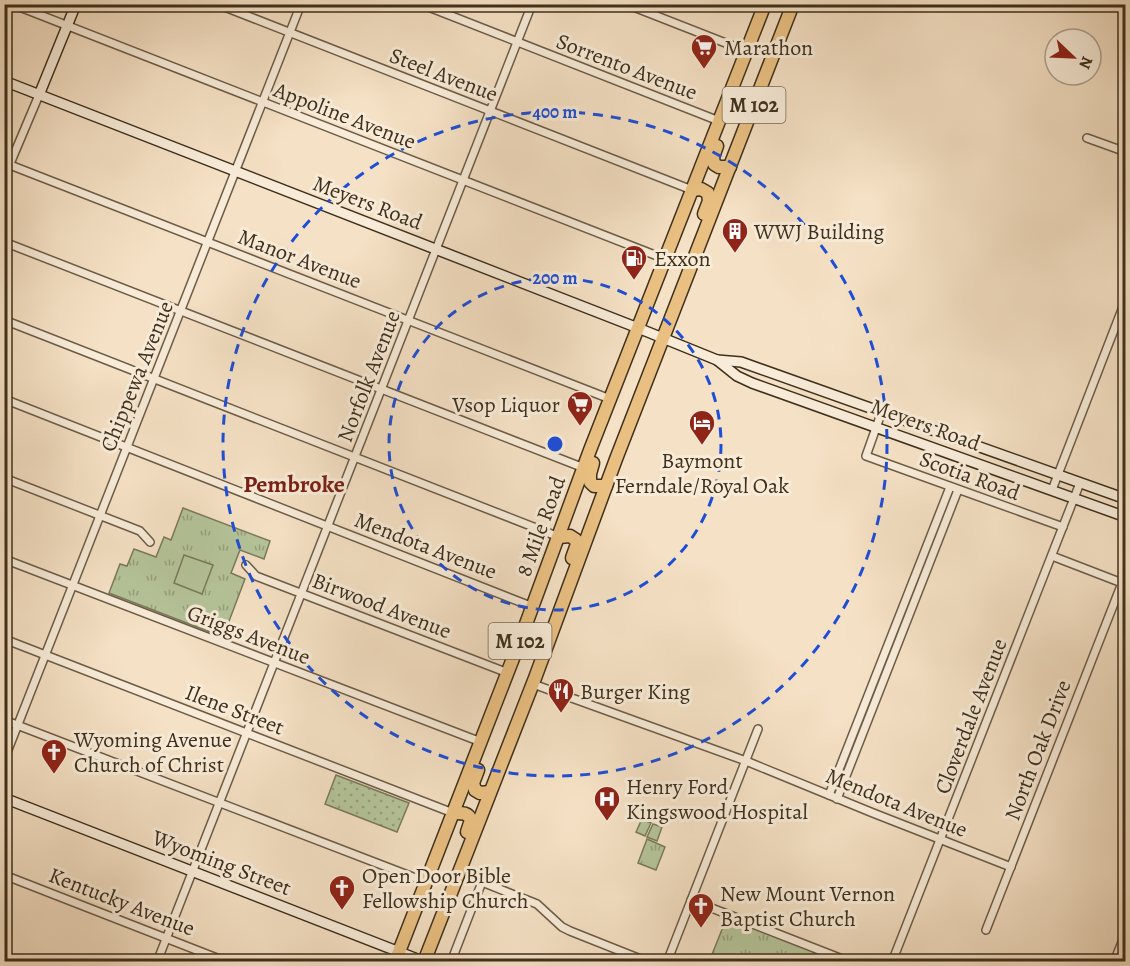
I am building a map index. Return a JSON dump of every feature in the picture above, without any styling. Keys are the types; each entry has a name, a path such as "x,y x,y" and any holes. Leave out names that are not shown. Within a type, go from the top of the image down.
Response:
{"highway":[{"name":"8 Mile Road","path":"396,959 508,673 664,259 765,4"},
{"name":"M 102","path":"424,961 533,684 606,486 793,4"},
{"path":"730,166 717,166 713,162 713,157 733,106 733,84"},
{"path":"665,333 664,316 709,201 707,191 692,190"},
{"path":"606,486 597,486 590,482 590,474 635,355 636,333"},
{"path":"557,620 560,593 577,544 572,537 559,537"},
{"path":"490,792 480,793 473,786 493,731 493,712"},
{"path":"440,920 437,908 471,820 465,813 453,813"}],"street":[{"name":"Appoline Avenue","path":"12,4 664,259"},
{"path":"4,178 76,4"},
{"name":"Steel Avenue","path":"217,4 692,190"},
{"name":"Chippewa Avenue","path":"4,760 301,4"},
{"name":"Sorrento Avenue","path":"421,4 719,121"},
{"name":"Norfolk Avenue","path":"157,962 532,4"},
{"path":"626,4 746,51"},
{"name":"Meyers Road","path":"4,81 436,250 636,333 665,333 717,360 737,376 752,383 1125,517"},
{"path":"1087,138 1125,152"},
{"name":"Manor Avenue","path":"10,165 610,399"},
{"path":"4,242 584,468"},
{"path":"1052,490 1125,299"},
{"path":"4,320 559,537"},
{"name":"Meyers Road","path":"717,360 741,362 1125,499"},
{"name":"Mendota Avenue","path":"4,399 533,607"},
{"path":"877,428 882,411"},
{"name":"Scotia Road","path":"877,428 866,456 1063,527"},
{"path":"4,478 140,531 150,542"},
{"name":"Cloverdale Avenue","path":"892,962 1080,483"},
{"path":"829,795 950,487"},
{"path":"837,799 958,490"},
{"path":"929,540 936,543"},
{"name":"North Oak Drive","path":"986,930 1122,583 1052,556"},
{"name":"Griggs Avenue","path":"4,559 481,742"},
{"name":"Birwood Avenue","path":"246,565 256,576 508,673"},
{"path":"892,633 900,636"},
{"name":"Ilene Street","path":"4,639 453,813"},
{"path":"873,682 881,685"},
{"name":"Mendota Avenue","path":"533,684 746,761 1011,867"},
{"path":"4,720 426,882"},
{"path":"667,962 758,729"},
{"path":"854,732 862,735"},
{"name":"Wyoming Street","path":"4,798 193,872 396,959 424,961"},
{"name":"Kentucky Avenue","path":"4,875 227,962"},
{"path":"451,962 482,882 537,904 570,932 648,962"},
{"path":"691,900 850,962"},
{"path":"1114,962 1125,932"},
{"path":"4,956 19,962"}],"green space":[{"path":"183,508 270,541 264,559 240,550 231,573 245,579 223,637 109,593 120,564 127,566 134,549 156,557 164,537 171,540"},
{"path":"184,555 213,565 202,594 174,583"},
{"path":"336,775 409,803 397,832 325,804"},
{"path":"642,819 651,823 645,836 636,832"},
{"path":"653,824 662,827 657,841 647,837"},
{"path":"647,839 665,847 656,870 638,863"},
{"path":"727,917 841,962 709,962"}],"place":[{"name":"Marathon","path":"704,70"},
{"name":"WWJ Building","path":"735,254"},
{"name":"Exxon","path":"634,281"},
{"name":"Vsop Liquor","path":"580,427"},
{"name":"Baymont Ferndale/Royal Oak","path":"702,446"},
{"name":"Burger King","path":"561,714"},
{"name":"Wyoming Avenue Church of Christ","path":"54,775"},
{"name":"Henry Ford Kingswood Hospital","path":"607,822"},
{"name":"Open Door Bible Fellowship Church","path":"342,911"},
{"name":"New Mount Vernon Baptist Church","path":"701,929"}],"district":[{"name":"Pembroke","path":"294,484"}]}
